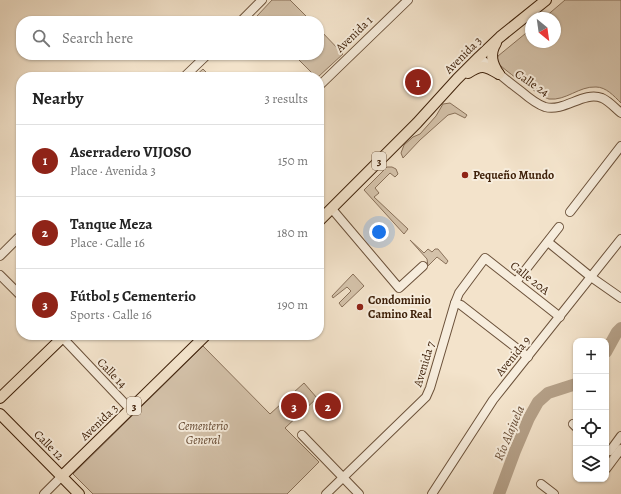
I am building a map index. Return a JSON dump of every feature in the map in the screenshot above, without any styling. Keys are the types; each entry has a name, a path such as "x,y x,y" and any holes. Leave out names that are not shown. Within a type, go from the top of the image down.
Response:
{"main road":[{"name":"Avenida 3","path":"324,216 417,123 479,57 500,37 546,0"},
{"path":"499,74 492,62 492,54 494,45 500,37"},
{"path":"457,79 479,67 489,69 499,74"},
{"path":"0,398 58,340"},
{"name":"Avenida 3","path":"62,476 199,340"},
{"name":"Calle 12","path":"0,414 79,494"}],"street":[{"path":"246,16 262,0"},
{"name":"Avenida 1","path":"324,81 408,0"},
{"name":"Calle 24","path":"479,57 535,102 546,107 564,106 594,96 606,100 621,114"},
{"path":"189,72 202,60"},
{"path":"570,212 621,146"},
{"path":"332,209 398,288 422,266"},
{"path":"516,282 559,227"},
{"name":"Avenida 9","path":"432,494 492,400 528,357 621,239"},
{"path":"0,256 16,240"},
{"path":"548,242 591,277 621,298"},
{"name":"Calle 20A","path":"485,258 560,317"},
{"name":"Avenida 7","path":"326,494 426,397 459,293 485,258"},
{"path":"0,275 16,291"},
{"path":"455,303 461,305 528,357"},
{"name":"Calle 14","path":"66,340 130,409"},
{"path":"302,435 359,494"},
{"path":"609,461 621,436"},
{"name":"Avenida 3","path":"44,494 62,476"},
{"path":"541,484 554,494"}],"green space":[{"path":"272,0 290,0 306,16 257,16"},
{"path":"565,0 621,0 621,103 613,95 600,87 590,87 561,98 549,99 539,94 498,63 498,56 525,34 525,48 561,48 561,12 551,12"},
{"path":"324,34 343,54 323,72 311,72 299,60 324,60"},
{"path":"450,103 467,115 465,118 455,113 448,115 420,140 403,158 401,153 404,145 413,137 420,134 436,116 443,104"},
{"path":"387,167 396,169 398,174 395,177 390,173 375,188 379,193 374,197 408,229 404,234 364,190"},
{"path":"410,240 424,253 428,249 432,252 435,249 438,249 448,261 446,264 437,257 428,266 427,259"},
{"path":"353,274 364,286 342,307 339,303 351,291 347,287 333,298 332,296"},
{"name":"Cementerio General","path":"203,346 270,414 304,383 317,398 285,428 319,462 287,494 93,494 73,474"}],"waterway":[{"name":"Río Alajuela","path":"609,347 621,328"},
{"name":"Río Alajuela","path":"499,494 515,451 529,418 538,402 548,393 573,385"}],"place":[{"name":"Aserradero VIJOSO","path":"418,82"},
{"name":"Pequeño Mundo","path":"465,175"},
{"name":"Condominio Camino Real","path":"360,307"},
{"name":"Fútbol 5 Cementerio","path":"294,406"},
{"name":"Tanque Meza","path":"328,406"}]}
